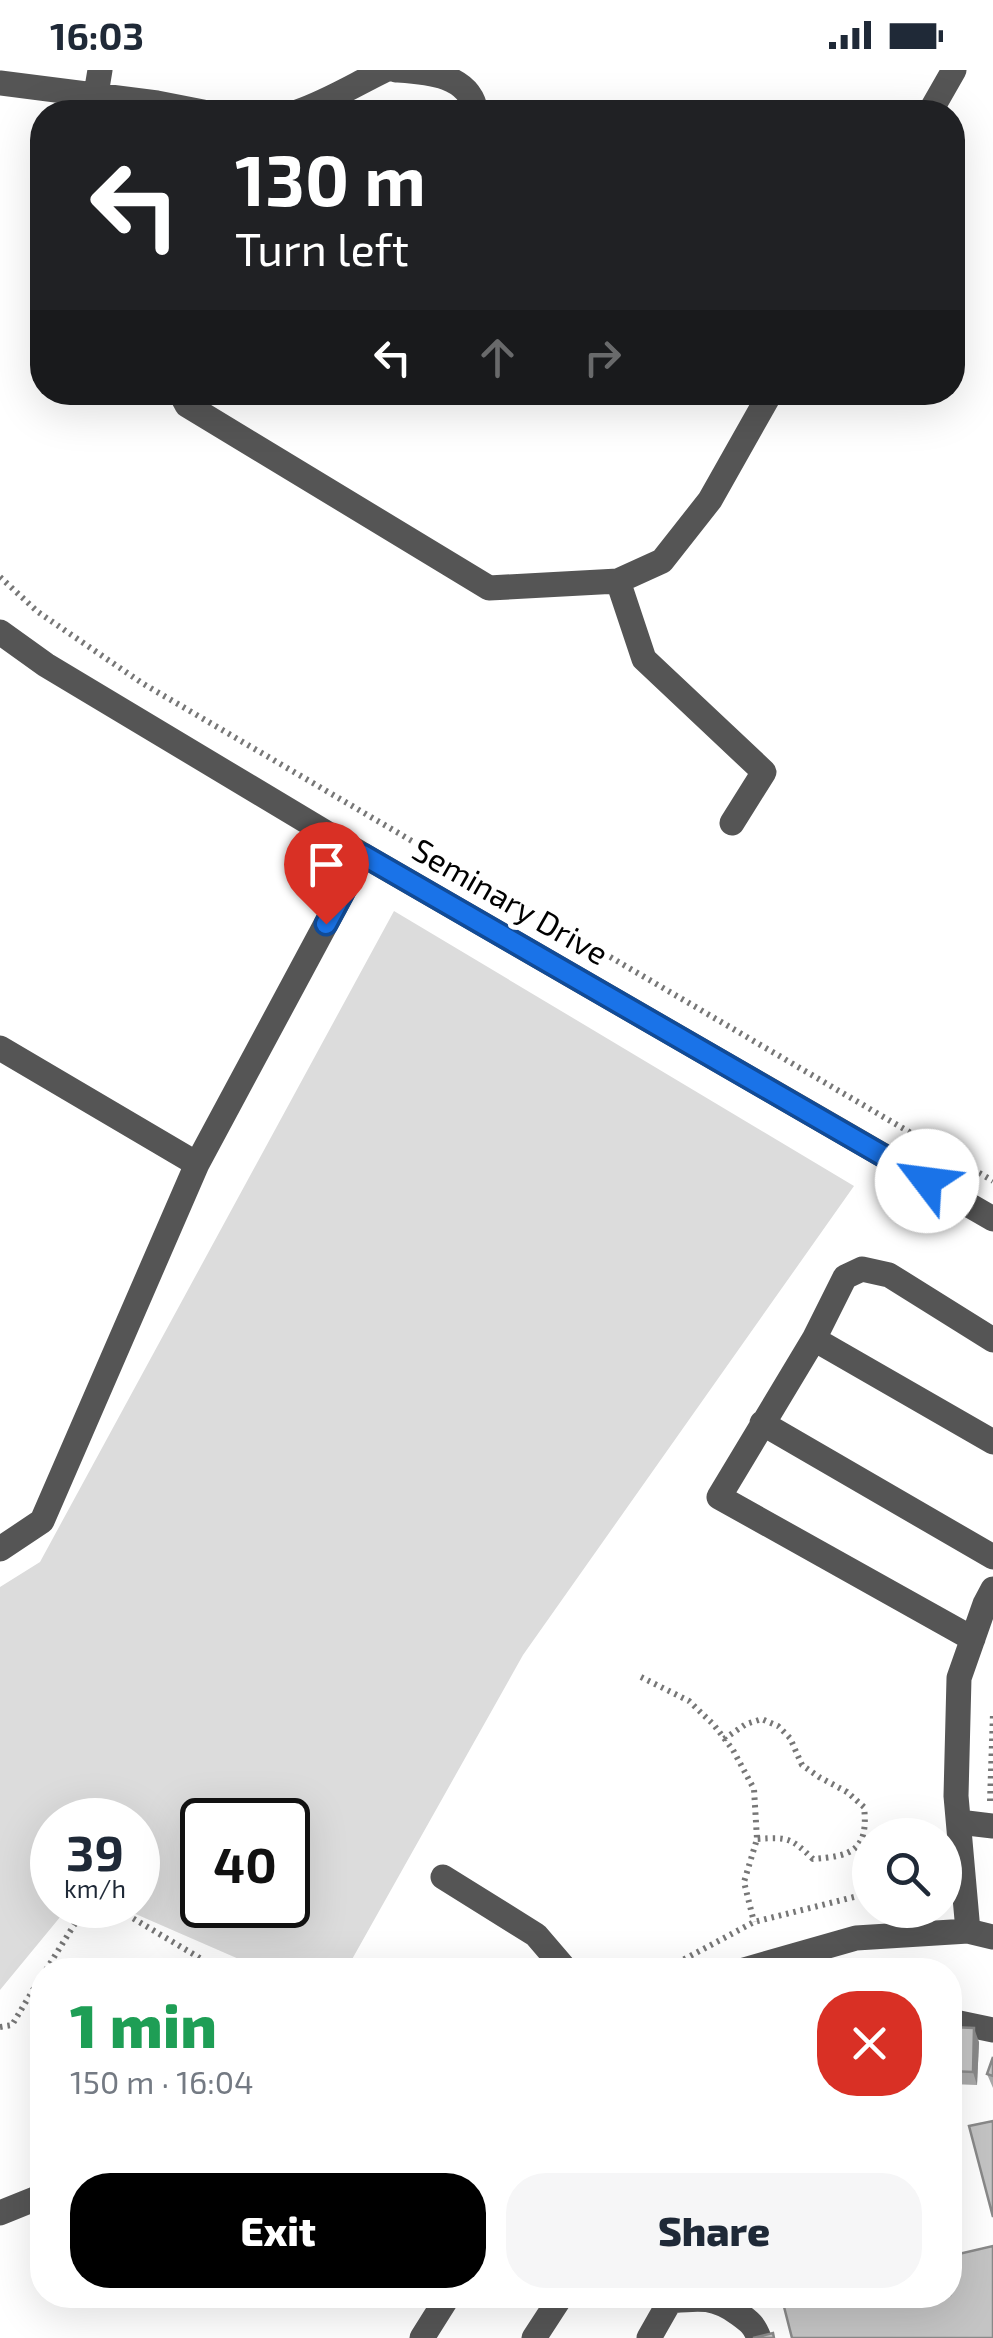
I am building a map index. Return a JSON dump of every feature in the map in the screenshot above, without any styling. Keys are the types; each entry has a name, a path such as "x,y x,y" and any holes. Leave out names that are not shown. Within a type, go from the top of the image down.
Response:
{"street":[{"path":"326,100 385,70"},
{"path":"396,70 436,73 459,84 471,100"},
{"path":"937,100 954,70"},
{"path":"0,84 145,100"},
{"path":"187,405 488,588 618,581 662,561 710,500 764,405"},
{"path":"618,581 644,659 764,772 732,823"},
{"name":"Seminary Drive","path":"0,632 46,665 363,855 993,1219"},
{"path":"0,1549 42,1521 197,1164 363,855"},
{"path":"0,1048 197,1164"},
{"path":"973,1639 719,1497 814,1338 845,1276 862,1269 889,1275 993,1340"},
{"path":"814,1338 991,1436"},
{"path":"762,1423 993,1558"},
{"path":"958,1818 959,1678 993,1589"},
{"path":"962,1822 993,1826"},
{"path":"962,1866 968,1931"},
{"path":"444,1877 536,1935 556,1958"},
{"path":"786,1958 856,1938 968,1931 993,1938"},
{"path":"962,2024 993,2030"},
{"path":"0,2213 30,2201"},
{"path":"422,2338 434,2308"},
{"path":"534,2338 554,2308"},
{"path":"649,2338 661,2308"},
{"path":"731,2308 754,2324 758,2338"}],"path":[{"path":"0,577 38,612 142,683 993,1180"},
{"path":"641,1677 689,1701 714,1725 734,1750 754,1789 757,1838 744,1882 754,1922"},
{"path":"724,1738 762,1719 778,1726 790,1738 802,1765 847,1792 864,1808 866,1827 856,1847 842,1857 813,1859 784,1837 757,1838"},
{"path":"686,1958 754,1922 852,1898"},
{"path":"53,1958 74,1924 92,1910 119,1910 200,1958"},
{"path":"0,2027 12,2024 30,1995"}],"shaded area":[{"path":"394,911 854,1186 523,1655 353,1958 236,1958 160,1925 160,1798 30,1798 30,1928 51,1928 0,1990 0,1587 40,1562"}],"building":[{"path":"962,2028 974,2028 973,2072 962,2072"},
{"path":"993,2121 993,2217 969,2126"},
{"path":"993,2246 993,2338 792,2338 784,2308 962,2308 962,2253"}],"route":[{"path":"326,924 363,855 927,1181"}]}
